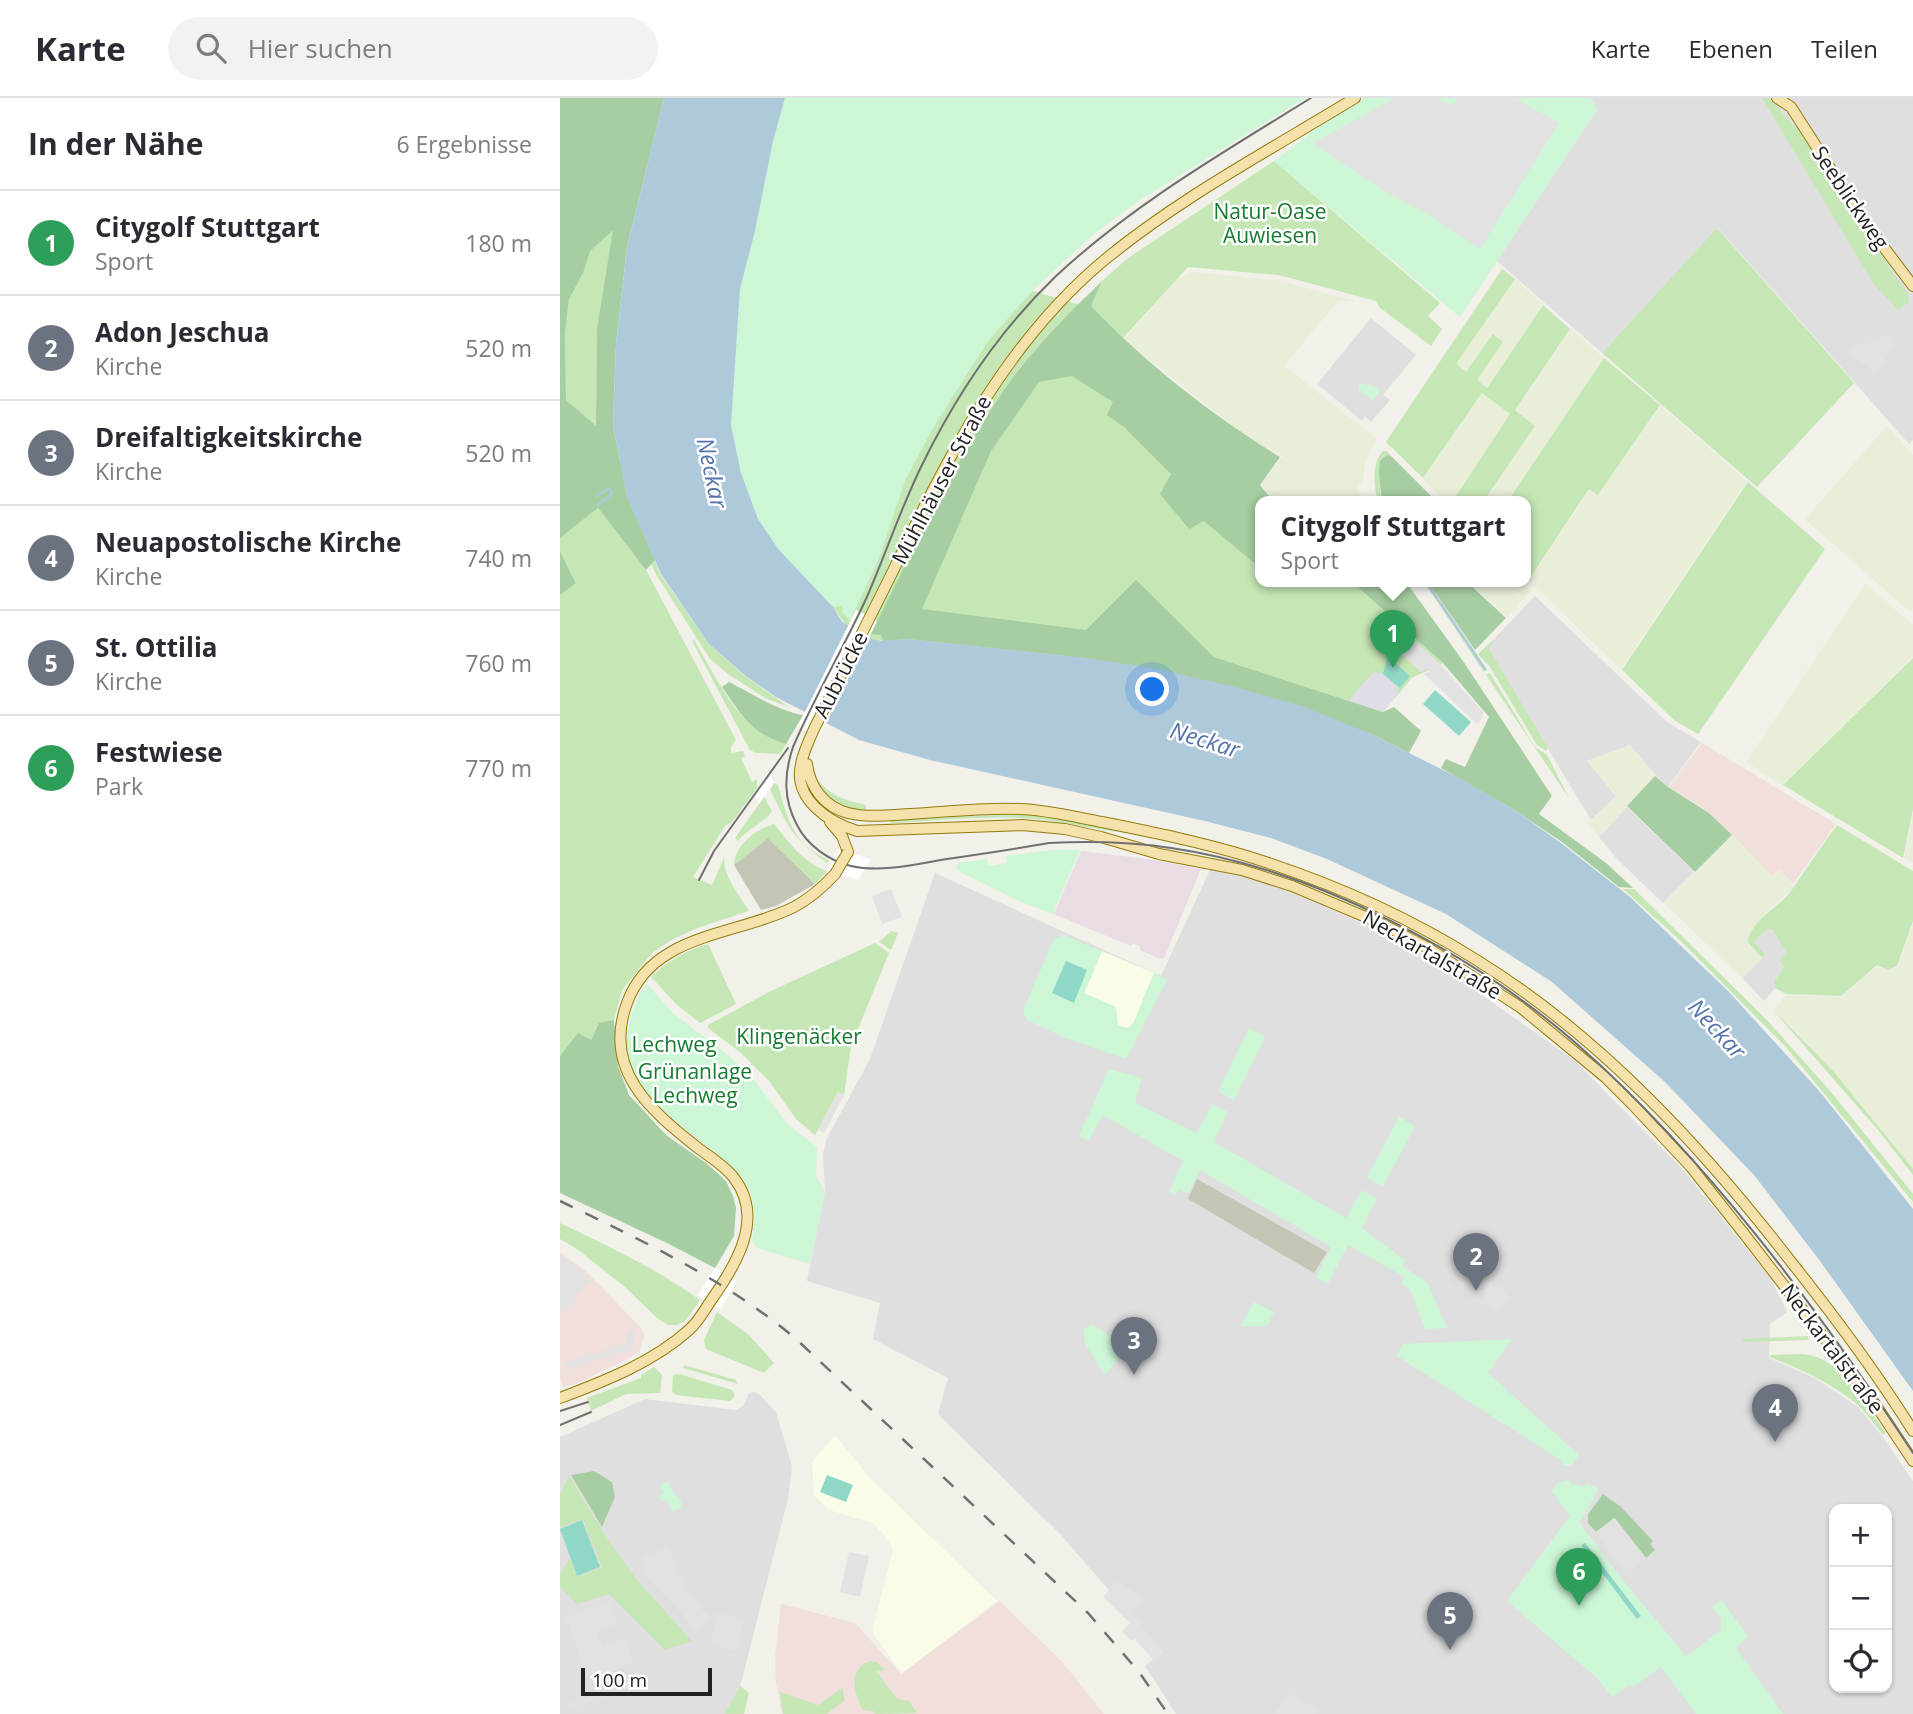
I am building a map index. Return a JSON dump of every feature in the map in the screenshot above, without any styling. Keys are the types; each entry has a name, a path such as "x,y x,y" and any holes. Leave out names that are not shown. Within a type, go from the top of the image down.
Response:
{"main road":[{"name":"Mühlhäuser Straße","path":"870,617 942,470 982,401 1012,359 1070,294 1102,263 1175,209 1355,98"},
{"name":"Seeblickweg","path":"1777,98 1790,103 1864,221 1913,286"},
{"name":"Aubrücke","path":"812,733 870,617"},
{"name":"Neckartalstraße","path":"812,733 801,764 803,786 810,801 825,817 842,826 857,831 1022,825 1066,829 1101,836 1160,854 1242,870 1292,886 1380,923 1440,955 1520,1007 1605,1077 1691,1167 1840,1357 1913,1461"},
{"name":"Neckartalstraße","path":"805,754 808,775 819,795 836,808 859,815 1021,809 1133,828 1187,840 1301,874 1387,909 1441,939 1529,995 1588,1043 1645,1095 1722,1177 1765,1228 1875,1371 1913,1431"},
{"path":"560,1398 605,1381 644,1362 690,1329 729,1273 745,1240 746,1203 734,1179 656,1114 634,1086 626,1070 622,1051 622,1019 632,990 643,975 667,953 684,944 792,908 815,894 835,874 848,852 857,831 859,815"},
{"path":"825,817 842,836 848,852"}],"shaded area":[{"path":"1395,98 1437,98 1452,106 1458,98 1515,98 1559,123 1480,249 1428,214 1384,191 1313,143"},
{"path":"1590,98 1913,98 1913,440 1909,444 1718,228 1602,353 1497,261 1597,110"},
{"path":"1195,272 1279,281 1356,301 1338,301 1284,366 1377,439 1365,463 1363,480 1358,486 1360,496 1270,496 1261,485 1281,457 1319,478 1239,431 1124,339 1178,278"},
{"path":"1515,279 1543,304 1487,387 1477,380 1503,342 1493,334 1466,372 1456,364"},
{"path":"1371,318 1416,355 1383,395 1390,400 1371,422 1365,417 1362,421 1317,384"},
{"path":"1571,329 1604,358 1510,496 1488,496 1535,426 1516,410"},
{"path":"1890,334 1895,346 1875,373 1849,352 1850,347"},
{"path":"1483,393 1510,415 1455,496 1440,496 1423,479"},
{"path":"1661,406 1747,481 1621,669 1531,583 1531,578 1590,490 1598,495"},
{"path":"1887,426 1913,455 1913,608 1910,612 1805,519"},
{"path":"1865,584 1913,625 1913,657 1782,785 1746,762"},
{"path":"1474,587 1527,587 1531,591 1507,617"},
{"path":"1535,596 1667,722 1701,742 1668,787 1630,745 1587,761 1616,796 1591,820 1488,649 1493,640"},
{"path":"1399,626 1440,664 1483,712 1477,724 1424,674 1429,672 1427,669 1421,672 1393,647 1399,639 1396,638"},
{"path":"1389,653 1395,654 1394,662 1410,676 1400,688 1383,674"},
{"path":"1374,672 1383,674 1399,688 1399,693 1383,712 1350,701"},
{"path":"1435,690 1471,722 1459,736 1423,704"},
{"path":"1702,743 1836,824 1793,884 1779,870 1772,876 1710,813 1669,787"},
{"path":"1630,746 1655,776 1599,837 1588,824 1617,796 1587,761"},
{"path":"1627,807 1694,872 1663,903 1617,859 1599,837"},
{"path":"1913,814 1913,863 1904,858"},
{"path":"1733,835 1772,876 1779,870 1794,887 1765,913 1747,942 1762,958 1742,978 1664,903"},
{"path":"768,838 815,884 776,906 761,910 734,865"},
{"path":"1081,851 1201,869 1164,958 1160,959 1140,950 1140,946 1132,943 1131,946 1054,914"},
{"path":"1210,870 1238,875 1290,892 1376,929 1425,955 1574,1060 1685,1172 1771,1279 1787,1312 1770,1324 1769,1358 1815,1378 1858,1407 1913,1481 1913,1714 1176,1714 1145,1666 1163,1652 1060,1534 938,1414 948,1378 873,1339 880,1303 807,1281 825,1191 823,1155 826,1140 870,1059 935,873 1161,976"},
{"path":"891,889 902,917 882,924 872,896"},
{"path":"1913,924 1913,1169 1833,1071 1774,1011 1786,995 1841,997 1877,966 1888,970 1898,967"},
{"path":"1767,929 1772,929 1786,952 1784,967 1775,980 1775,988 1764,1001 1742,978 1765,955 1754,942"},
{"path":"1102,951 1154,973 1134,1022 1128,1028 1118,1026 1084,993"},
{"path":"1066,961 1087,970 1074,1003 1052,993"},
{"path":"838,1092 844,1095 824,1133 818,1130"},
{"path":"1197,1179 1327,1252 1314,1273 1188,1199"},
{"path":"560,1252 588,1273 642,1329 644,1336 640,1351 628,1359 576,1384 563,1387 560,1379"},
{"path":"560,1255 591,1282 574,1296 576,1299 567,1308 560,1310"},
{"path":"1490,1281 1501,1287 1509,1298 1495,1311 1482,1302 1487,1292 1484,1290"},
{"path":"627,1331 633,1331 635,1336 633,1345 628,1350 566,1370 564,1363 625,1344"},
{"path":"754,1392 776,1412 792,1466 788,1499 733,1714 560,1714 560,1437 645,1399 736,1410 743,1406 749,1393"},
{"path":"1756,1406 1771,1421 1757,1435 1742,1421"},
{"path":"835,1435 869,1477 997,1601 902,1673 874,1635 873,1628 893,1549 873,1523 829,1510 814,1495 812,1462"},
{"path":"827,1475 853,1485 846,1502 820,1492"},
{"path":"1614,1518 1646,1558 1627,1573 1596,1532"},
{"path":"582,1520 600,1567 577,1576 560,1529"},
{"path":"1585,1543 1641,1616 1637,1619 1581,1545"},
{"path":"668,1548 685,1584 681,1587 709,1617 696,1629 646,1576 642,1558"},
{"path":"849,1552 869,1556 860,1597 840,1592"},
{"path":"1117,1581 1143,1598 1134,1613 1163,1652 1153,1660 1135,1639 1131,1641 1122,1631 1130,1623 1103,1597"},
{"path":"608,1600 617,1623 597,1632 603,1646 624,1638 634,1662 590,1680 565,1617"},
{"path":"1000,1601 1064,1664 1104,1714 782,1714 776,1683 775,1658 781,1604 855,1623 901,1674"},
{"path":"717,1613 745,1620 737,1651 710,1644"},
{"path":"639,1677 641,1683 568,1711 566,1705"},
{"path":"1289,1692 1319,1710 1316,1714 1275,1714"}],"green space":[{"path":"560,98 664,98 627,247 616,344 613,425 627,497 655,560 646,570 598,508 560,538","holes":["613,230 597,329 596,426 566,400 565,334 569,299 583,273 590,251"]},
{"path":"643,98 597,338 596,427 566,400 565,334 569,300 566,288"},
{"path":"785,98 1305,98 1140,200 1095,233 1034,289 988,341 933,428 906,479 878,561 850,621 843,613 842,606 833,607 779,550 758,519 741,473 731,425 740,289"},
{"path":"1365,98 1590,98 1597,110 1460,317 1274,161 1325,122"},
{"path":"1762,98 1769,98 1803,136 1908,295 1909,302 1898,310 1875,286"},
{"name":"Natur-Oase Auwiesen","path":"1274,161 1440,303 1428,316 1442,329 1431,346 1379,307 1376,301 1279,275 1188,267 1122,339 1091,306 1102,281 1128,258"},
{"path":"1717,228 1854,383 1757,487 1602,353"},
{"path":"1502,269 1515,279 1456,364 1466,372 1493,334 1503,342 1477,380 1487,388 1543,305 1570,329 1515,410 1535,426 1487,496 1456,496 1510,414 1482,393 1423,478 1386,442"},
{"path":"989,278 1087,307 1171,475 1204,520 1255,564 1255,587 1358,587 1443,663 1412,678 1383,712 1214,657 1136,581 1239,691 871,639 847,627 833,607"},
{"path":"1102,281 1091,306 1112,327 1181,388 1280,457 1260,485 1269,496 1255,496 1255,564 1204,521 1189,529 1160,494 1171,474 1124,427 1107,415 1113,402 1072,376 1039,382 991,451 922,609 1086,630 1136,580 1214,657 1383,712 1394,707 1421,731 1409,753 1371,734 1094,659 908,639 883,641 881,635 871,634 934,509 986,418 1016,374 1063,320"},
{"path":"1604,358 1660,405 1598,495 1589,489 1531,576 1531,496 1511,496"},
{"path":"1359,383 1373,386 1380,391 1373,400 1359,390"},
{"path":"1383,451 1387,451 1391,456 1387,455 1381,496 1377,496 1375,482 1379,456"},
{"path":"1387,455 1391,456 1431,496 1381,496 1380,461"},
{"path":"620,461 660,574 709,644 746,677 789,707 765,698 710,659 657,576 642,546 621,497"},
{"path":"1748,482 1825,549 1698,734 1674,720 1622,670"},
{"path":"598,508 646,570 736,740 731,747 731,753 743,751 745,756 741,758 752,782 757,779 757,788 732,822 725,826 693,877 712,885 724,858 729,879 749,911 700,927 673,939 652,953 622,990 614,1020 599,1023 591,1040 578,1034 560,1056 560,595 576,582 560,551 560,538"},
{"path":"560,551 576,583 560,595"},
{"path":"1358,587 1410,587 1465,664 1552,796 1539,814 1606,863 1633,888 1619,887 1562,842 1516,811 1441,768 1446,759 1465,767 1489,717 1443,663"},
{"path":"1427,587 1431,587 1487,670 1484,672"},
{"path":"1431,587 1472,587 1506,618 1475,650"},
{"path":"694,640 721,687 743,716 755,728 786,744 780,754 756,753 750,750 692,641"},
{"path":"1493,640 1489,649 1548,748 1546,751 1537,745 1490,667 1478,654"},
{"path":"1913,658 1913,809 1903,858 1783,785"},
{"path":"1490,673 1535,747 1547,755 1569,798 1486,675"},
{"path":"729,682 774,706 803,715 786,744 764,735 748,722 722,687"},
{"path":"813,773 823,786 835,795 866,805 866,812 833,801 822,790"},
{"path":"1655,776 1709,813 1732,835 1695,872 1627,806"},
{"path":"774,783 778,785 795,832 806,846 798,839 792,831 770,789"},
{"path":"764,797 772,811 738,841 735,838"},
{"path":"1020,814 1067,819 1138,834 1021,818 891,823 891,820"},
{"path":"774,824 804,857 827,871 815,884 768,838 734,865 742,845 760,830"},
{"path":"1837,825 1913,871 1913,921 1897,966 1888,970 1877,965 1841,996 1786,994 1775,988 1775,980 1784,967 1780,960 1786,952 1772,929 1767,929 1754,942 1765,954 1762,958 1747,941 1756,924 1793,888"},
{"path":"808,848 829,861 827,863"},
{"path":"1053,850 1080,850 1053,914 1019,901 958,871 956,867 958,863 987,859 988,866 1007,863 1006,856"},
{"path":"1623,889 1634,889 1766,1019 1831,1092 1913,1194 1913,1202 1785,1046 1683,943"},
{"path":"891,931 898,933 891,950 879,942"},
{"path":"1063,935 1102,951 1084,993 1116,1007 1118,1026 1128,1028 1134,1022 1154,973 1167,980 1126,1059 1063,1037 1027,1020 1023,1011 1054,939"},
{"name":"Klingenäcker","path":"875,943 889,953 851,1046 844,1095 838,1092 815,1135 796,1119 770,1082 740,1052 708,1028 708,1025 771,991"},
{"path":"708,944 736,1004 700,1023 676,1004 651,977 677,957"},
{"name":"Grünanlage Lechweg","path":"646,983 674,1014 752,1077 787,1124 817,1147 816,1176 825,1192 810,1264 757,1248 752,1241 753,1202 743,1179 650,1097 634,1075 627,1049 630,1019"},
{"path":"1774,1011 1833,1071 1913,1169 1913,1175 1878,1130"},
{"path":"614,1020 618,1066 629,1095 666,1135 706,1163 726,1181 733,1196 736,1208 734,1236 715,1268 560,1193 560,1056 578,1033 591,1040 599,1023"},
{"path":"1249,1028 1265,1037 1234,1100 1218,1091"},
{"path":"1109,1069 1142,1078 1135,1103 1197,1133 1212,1104 1228,1112 1214,1142 1346,1218 1362,1190 1377,1199 1362,1228 1405,1260 1402,1266 1427,1282 1447,1328 1425,1329 1410,1289 1401,1284 1405,1277 1348,1245 1328,1284 1316,1277 1331,1247 1200,1170 1188,1194 1178,1189 1175,1195 1169,1192 1183,1161 1103,1115 1088,1141 1079,1136"},
{"path":"1399,1117 1415,1126 1383,1187 1367,1178"},
{"path":"560,1223 649,1268 700,1300 686,1320 677,1325 668,1325 625,1287 560,1239"},
{"path":"1254,1302 1274,1312 1267,1326 1241,1326"},
{"path":"717,1312 749,1335 774,1363 764,1373 706,1349 704,1340"},
{"path":"1092,1324 1127,1348 1105,1375 1085,1344 1084,1329"},
{"path":"1808,1336 1809,1340 1743,1342 1743,1339"},
{"path":"1512,1339 1488,1373 1579,1455 1572,1465 1562,1466 1564,1462 1397,1356 1402,1344"},
{"path":"1803,1354 1817,1357 1841,1373 1861,1396 1886,1433 1883,1435 1858,1405 1838,1390 1770,1357"},
{"path":"684,1365 736,1380 738,1384 683,1368"},
{"path":"654,1367 662,1375 660,1393 626,1394 591,1411 587,1398 641,1378 641,1375"},
{"path":"679,1374 732,1390 735,1396 730,1401 676,1395 672,1392 673,1375"},
{"path":"594,1471 612,1482 615,1497 602,1527 571,1475"},
{"path":"569,1476 603,1532 637,1580 692,1641 665,1650 609,1594 577,1604 560,1587 560,1574 570,1558 577,1577 602,1567 583,1519 562,1527 560,1525 560,1494"},
{"path":"1568,1480 1572,1484 1585,1487 1586,1483 1599,1489 1579,1522 1621,1578 1686,1656 1721,1630 1721,1618 1712,1607 1722,1600 1748,1637 1736,1648 1783,1714 1696,1714 1661,1667 1633,1687 1629,1685 1612,1697 1597,1678 1507,1601 1570,1516 1552,1491 1557,1483"},
{"path":"668,1481 673,1493 681,1500 681,1508 672,1511 667,1500 662,1502 659,1496 664,1493 660,1485"},
{"path":"1603,1494 1620,1506 1653,1541 1650,1544 1655,1550 1646,1558 1615,1518 1596,1532 1588,1523 1588,1514"},
{"path":"870,1661 877,1662 885,1670 876,1671 897,1699 909,1701 917,1713 875,1714 873,1711 863,1710 854,1682 858,1670"},
{"path":"740,1686 749,1693 744,1714 725,1714"},
{"path":"842,1688 845,1700 827,1714 783,1714 780,1692 818,1705"}],"water":[{"name":"Neckar","path":"664,98 785,98 740,289 731,425 741,473 758,519 779,550 833,607 842,622 871,639 908,639 1094,659 1158,669 1302,706 1371,734 1459,778 1516,811 1561,843 1630,897 1729,992 1820,1092 1913,1209 1913,1391 1820,1261 1754,1175 1665,1082 1552,982 1446,914 1327,859 1271,838 930,760 859,740 776,697 747,677 709,644 661,574 627,497 613,425 616,344 627,247"}],"pier":[{"path":"856,610 877,621 819,737 798,726"},
{"path":"769,772 774,783 759,804 754,793"},
{"path":"838,850 871,859 858,880 827,871"},
{"path":"715,1268 737,1282 720,1309 698,1295"}],"waterway":[{"path":"597,496 609,488"},
{"path":"598,505 612,494 609,488"},
{"path":"1429,587 1485,669"}],"tram line":[{"path":"1311,98 1178,181 1115,226 1055,277 997,342 948,415 934,441 906,500 866,599 793,747 786,786 792,815 801,832 820,851 843,864 863,868 899,867 1064,842 1141,844 1224,858 1279,874 1333,895 1440,947 1536,1011 1578,1045 1626,1089 1672,1137 1716,1186 1800,1291 1913,1453"},
{"path":"699,880 714,851 788,748"},
{"path":"560,1411 588,1402"},
{"path":"560,1425 591,1412"}],"railway":[{"path":"560,1201 682,1262 740,1297 795,1338 1088,1613 1139,1672 1168,1714"}],"place":[{"name":"Citygolf Stuttgart","path":"1393,668"},
{"name":"Adon Jeschua","path":"1476,1291"},
{"name":"Dreifaltigkeitskirche","path":"1134,1375"},
{"name":"Neuapostolische Kirche","path":"1775,1442"},
{"name":"Festwiese","path":"1579,1606"},
{"name":"St. Ottilia","path":"1450,1650"}],"park label":[{"name":"Lechweg","path":"674,1045"}]}
